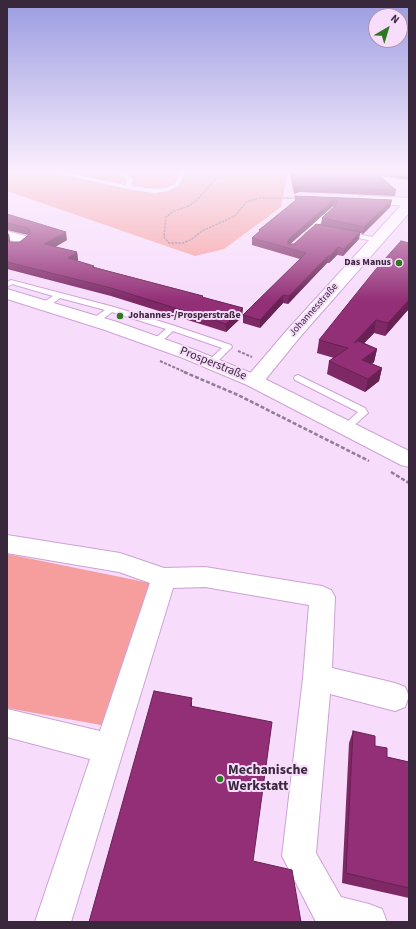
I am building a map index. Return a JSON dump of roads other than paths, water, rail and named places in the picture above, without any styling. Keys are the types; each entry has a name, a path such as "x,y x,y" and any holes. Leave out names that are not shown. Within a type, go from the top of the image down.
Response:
{"street":[{"name":"Johannesstraße","path":"254,381 294,333 400,214"},
{"path":"7,235 24,240 16,245"},
{"name":"Prosperstraße","path":"8,286 44,306 95,321 155,350 211,363 254,381 409,460"},
{"path":"7,544 120,563 164,578 205,577 322,597 317,678 299,856 330,912 369,922"},
{"path":"53,922 164,578"},
{"path":"317,678 394,697"},
{"path":"7,724 110,749"}],"lane":[{"path":"304,236 326,214"},
{"path":"314,227 321,228"},
{"path":"342,233 377,240"},
{"path":"8,286 59,295 111,309 172,328 228,348 211,363"},
{"path":"44,306 59,295"},
{"path":"95,321 111,309"},
{"path":"155,350 172,328"},
{"path":"298,378 362,410 363,413 346,428"}],"place":[{"name":"Das Manus","path":"399,263"},
{"name":"Johannes-/Prosperstraße","path":"120,316"},
{"name":"Mechanische Werkstatt","path":"220,779"}]}
